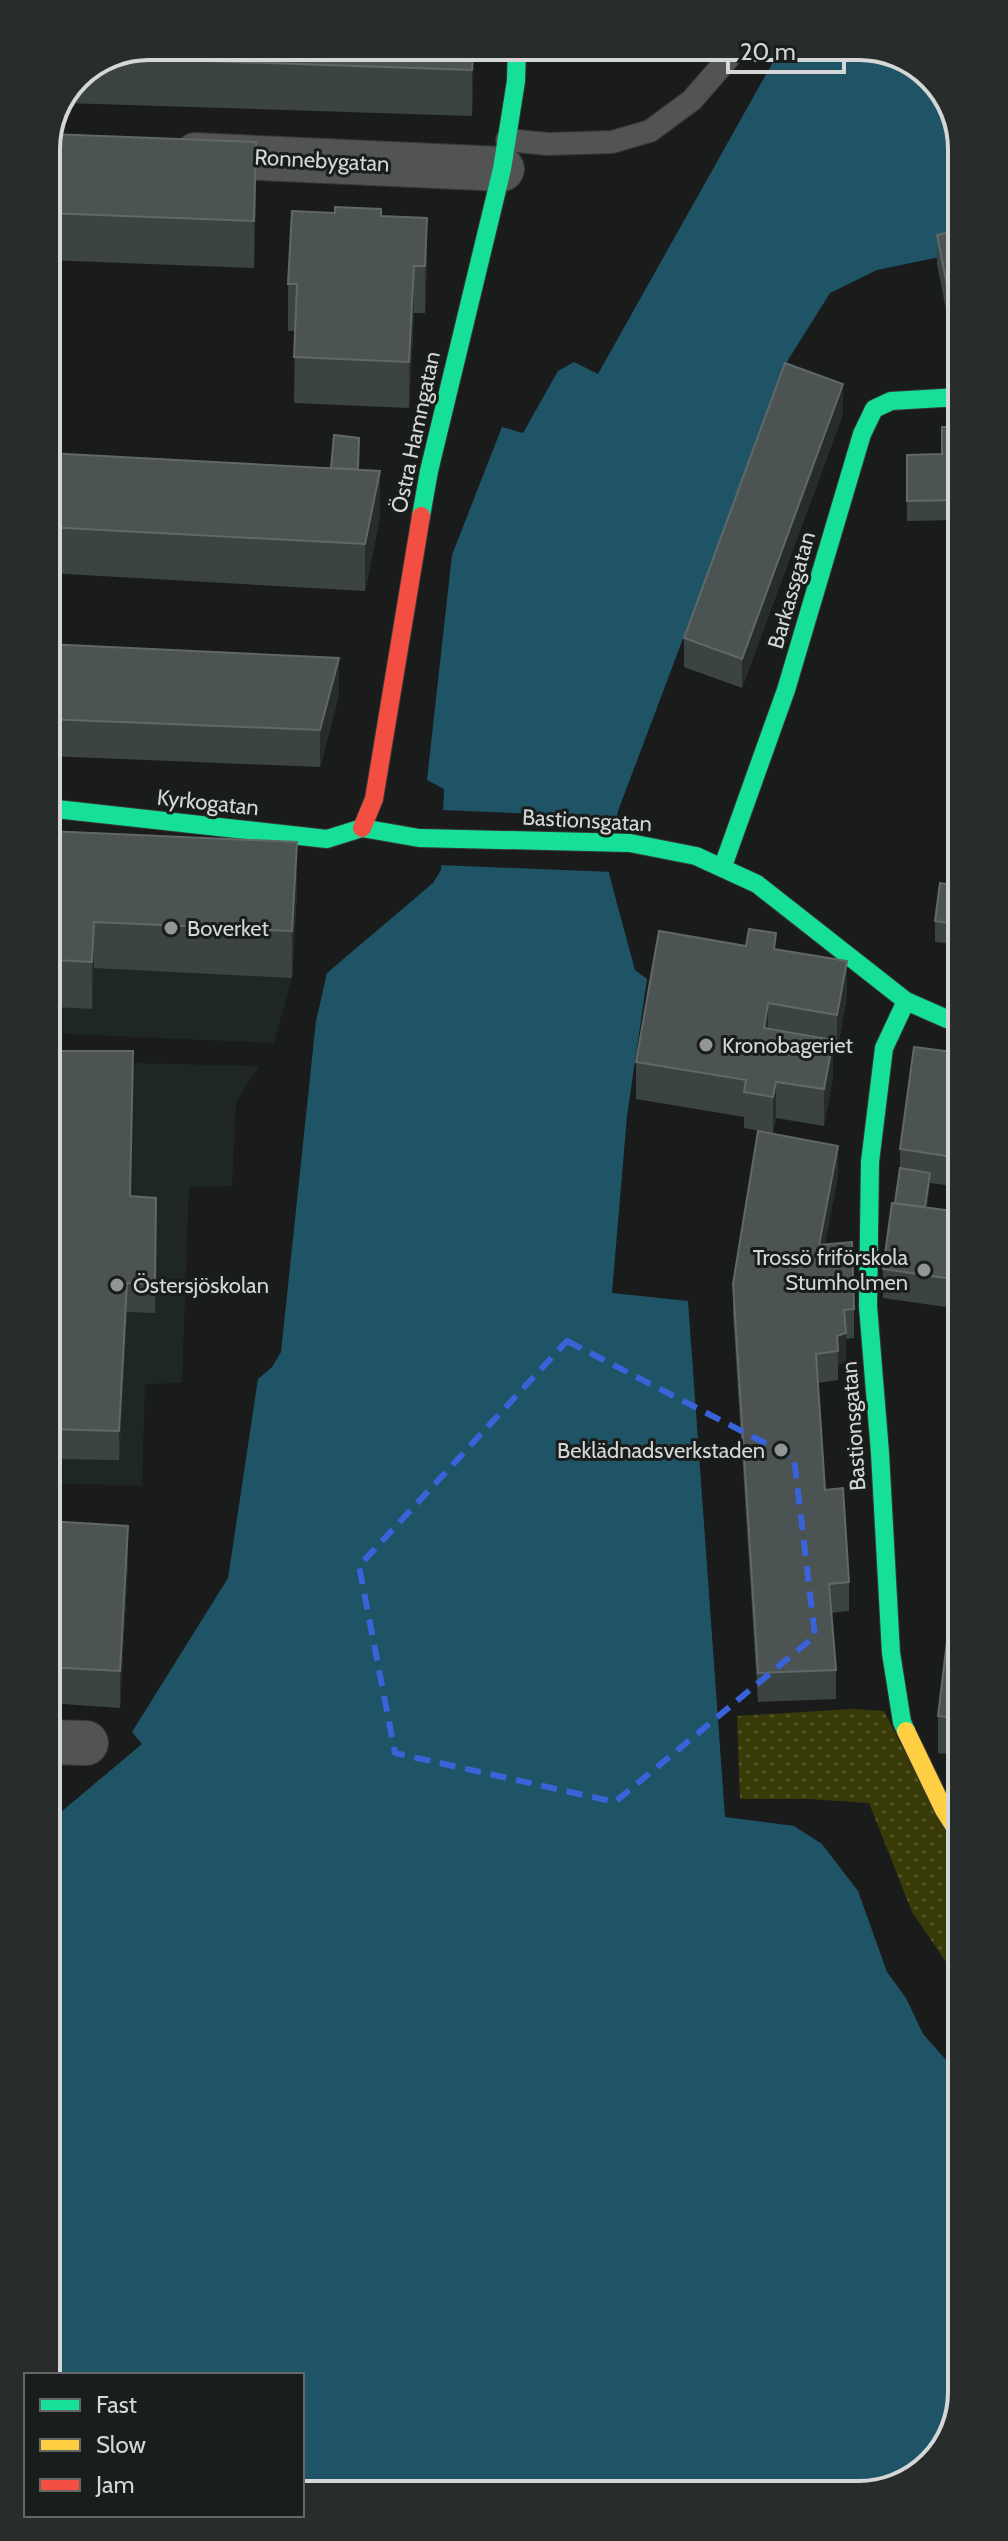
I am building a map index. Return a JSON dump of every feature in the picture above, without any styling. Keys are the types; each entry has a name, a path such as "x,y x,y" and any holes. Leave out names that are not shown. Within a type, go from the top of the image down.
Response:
{"street":[{"name":"Östra Hamngatan","path":"362,828 374,799 429,471 505,154 517,60"},
{"name":"Ronnebygatan","path":"156,153 505,154"},
{"name":"Barkassgatan","path":"723,866 786,690 862,434 874,409 891,401 948,398"},
{"name":"Kyrkogatan","path":"60,809 327,839 362,828"},
{"name":"Bastionsgatan","path":"362,828 436,838 630,843 696,856 757,884 906,1001 948,1019"},
{"name":"Bastionsgatan","path":"906,1001 884,1048 870,1162 868,1306 891,1653 902,1722 948,1816"}],"lane":[{"path":"505,154 548,144 612,142 650,131 692,100 727,60"}],"highlighted area":[{"path":"567,1341 794,1458 815,1636 615,1802 395,1753 359,1566"}],"shaded area":[{"name":"Boverket","path":"60,877 297,889 292,978 274,1043 60,1034"},
{"name":"Östersjöskolan","path":"60,1061 259,1066 236,1102 232,1186 189,1187 182,1383 145,1384 142,1486 60,1483"},
{"path":"852,1709 884,1711 948,1837 948,1965 912,1912 869,1803 740,1799 737,1716"}],"water":[{"path":"774,60 877,62 904,72 930,95 943,120 947,137 948,255 877,270 830,293 788,360 618,811 609,874 635,970 647,979 627,1116 612,1293 688,1301 725,1817 794,1826 822,1844 858,1891 887,1972 906,1998 923,2034 948,2063 947,2404 939,2431 918,2459 898,2472 877,2479 304,2481 304,2373 60,2373 60,1813 142,1744 132,1732 228,1578 258,1379 272,1367 281,1352 316,1021 327,973 433,883 441,870 444,789 427,780 452,555 502,427 523,433 558,371 574,362 598,374"}],"pier":[{"path":"440,810 621,817 613,872 437,865"}],"building":[{"path":"178,60 472,60 472,70"},
{"path":"62,134 256,142 254,221 60,214"},
{"path":"335,207 381,209 381,216 427,218 425,266 414,266 409,362 294,357 297,284 288,284 292,211 335,213"},
{"path":"948,232 948,290 937,235"},
{"path":"785,363 843,384 742,659 684,638"},
{"path":"942,427 948,427 948,500 907,501 907,455 942,454"},
{"path":"334,435 359,438 358,469 331,468"},
{"path":"60,454 380,471 365,544 60,528"},
{"path":"60,645 339,658 320,730 60,720"},
{"path":"60,832 297,842 292,931 94,922 92,962 60,960"},
{"path":"940,883 948,884 948,923 935,921"},
{"name":"Kronobageriet","path":"749,929 776,933 774,949 847,961 837,1015 768,1003 764,1028 833,1040 824,1089 776,1082 773,1097 744,1092 746,1080 636,1062 659,931 746,946"},
{"path":"914,1047 948,1051 948,1156 900,1149"},
{"path":"60,1051 133,1051 130,1196 156,1198 155,1284 127,1283 119,1431 60,1429"},
{"name":"Beklädnadsverkstaden","path":"758,1131 838,1146 819,1245 852,1242 854,1309 844,1310 846,1333 837,1336 838,1351 816,1354 825,1490 843,1488 849,1582 829,1584 836,1670 758,1673 733,1284"},
{"path":"900,1168 930,1173 925,1207 895,1203"},
{"path":"892,1203 948,1210 948,1278 883,1269"},
{"path":"60,1522 128,1526 120,1671 60,1668"},
{"path":"948,1633 948,1717 938,1716"}],"traffic: fast":[{"path":"421,516 429,471 502,169 517,60"},
{"path":"723,866 786,690 862,434 874,409 891,401 948,398"},
{"path":"60,809 327,839 362,828 419,838 630,843 696,856 757,884 906,1001 948,1019"},
{"path":"906,1001 884,1048 870,1162 868,1306 891,1653 906,1731"}],"traffic: slow":[{"path":"906,1731 948,1816"}],"traffic: jam":[{"path":"362,828 374,799 421,516"}],"place":[{"name":"Boverket","path":"171,928"},
{"name":"Kronobageriet","path":"706,1045"},
{"name":"Trossö friförskola Stumholmen","path":"924,1270"},
{"name":"Östersjöskolan","path":"117,1285"},
{"name":"Beklädnadsverkstaden","path":"781,1450"}]}
